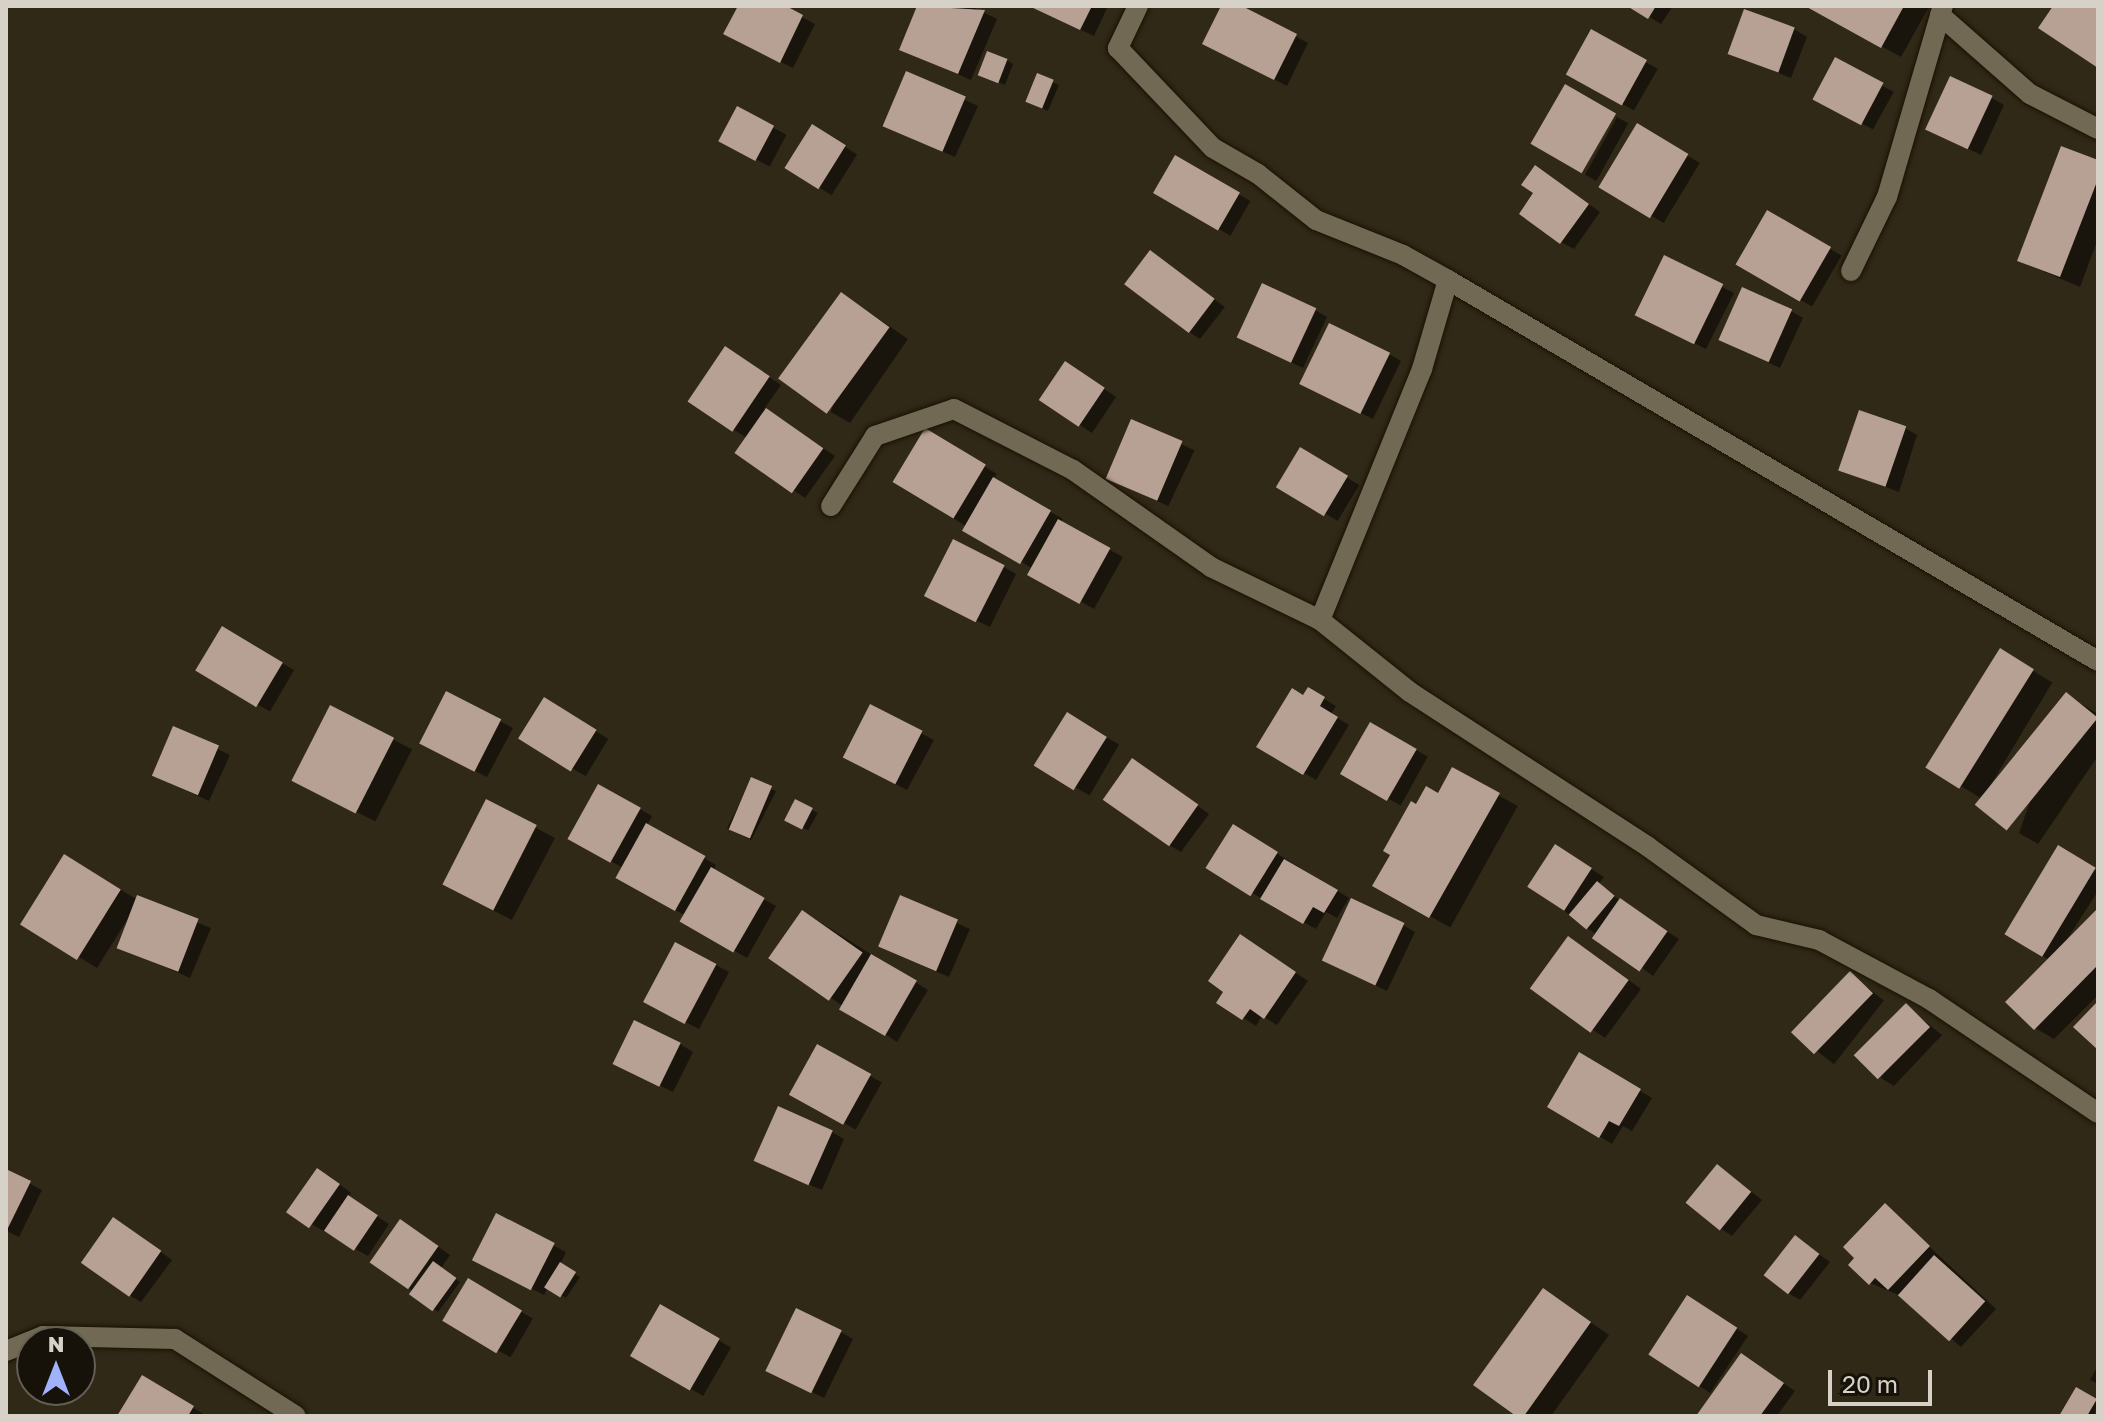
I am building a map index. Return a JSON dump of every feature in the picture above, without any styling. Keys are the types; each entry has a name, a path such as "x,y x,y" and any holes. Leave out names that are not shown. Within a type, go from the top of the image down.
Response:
{"street":[{"path":"1138,6 1118,48 1213,148 1258,174 1316,220 1403,255 1448,280 2098,661"},
{"path":"1851,271 1887,197 1941,10 2030,94 2098,129"},
{"path":"1320,620 1422,369 1448,280"},
{"path":"831,506 875,436 954,409 1073,470 1211,567 1320,620 1410,692 1647,846 1756,925 1819,940 1929,999 2098,1113"},
{"path":"6,1351 43,1336 175,1339 296,1416"}],"building":[{"path":"738,6 786,6 803,15 780,63 723,34"},
{"path":"917,6 985,10 958,74 899,50"},
{"path":"1029,6 1092,6 1080,30"},
{"path":"1221,6 1242,6 1297,34 1274,80 1202,44"},
{"path":"1627,6 1656,6 1648,19"},
{"path":"1805,6 1904,6 1881,48"},
{"path":"2053,6 2098,6 2098,68 2038,28"},
{"path":"1744,9 1795,27 1778,73 1728,54"},
{"path":"1591,29 1647,60 1622,106 1566,74"},
{"path":"987,51 1008,59 998,83 978,75"},
{"path":"1835,57 1884,83 1861,125 1812,99"},
{"path":"906,71 966,96 942,152 883,126"},
{"path":"1037,73 1054,80 1042,108 1025,102"},
{"path":"1950,76 1993,96 1968,149 1925,129"},
{"path":"1565,84 1616,114 1582,173 1530,144"},
{"path":"737,106 774,126 755,161 718,141"},
{"path":"1637,123 1688,154 1650,218 1598,187"},
{"path":"812,124 846,145 818,189 784,168"},
{"path":"2061,146 2098,160 2098,179 2060,277 2017,261"},
{"path":"1175,155 1240,192 1218,231 1153,193"},
{"path":"1535,165 1589,204 1560,244 1519,214 1533,193 1521,185"},
{"path":"1767,210 1831,247 1800,302 1736,265"},
{"path":"1150,250 1215,299 1189,333 1124,284"},
{"path":"1664,255 1723,284 1694,344 1635,315"},
{"path":"1262,283 1316,308 1291,363 1237,337"},
{"path":"1742,287 1792,309 1769,362 1718,340"},
{"path":"841,292 890,327 827,414 778,379"},
{"path":"1329,323 1390,353 1360,414 1299,384"},
{"path":"725,346 770,376 732,432 688,402"},
{"path":"1065,361 1105,388 1079,427 1039,400"},
{"path":"766,408 823,448 792,493 734,453"},
{"path":"1859,410 1906,426 1885,487 1838,471"},
{"path":"1131,419 1183,441 1157,501 1106,479"},
{"path":"925,428 986,465 953,519 893,482"},
{"path":"1300,447 1348,476 1324,516 1276,487"},
{"path":"993,477 1051,510 1020,564 962,531"},
{"path":"1058,519 1110,548 1079,604 1027,575"},
{"path":"953,539 1005,565 976,622 924,596"},
{"path":"222,626 283,663 256,707 195,671"},
{"path":"2000,648 2034,669 1959,789 1925,768"},
{"path":"1308,687 1325,697 1320,706 1338,717 1303,775 1256,747 1292,688 1303,695"},
{"path":"446,691 501,719 474,772 419,744"},
{"path":"2066,692 2098,718 2007,830 1975,805"},
{"path":"544,697 597,730 571,771 518,739"},
{"path":"870,704 923,731 895,784 843,757"},
{"path":"330,705 394,738 356,813 291,781"},
{"path":"1067,712 1107,737 1073,790 1034,765"},
{"path":"1370,722 1417,749 1387,801 1340,774"},
{"path":"173,726 219,746 198,795 152,776"},
{"path":"1132,758 1198,804 1169,846 1103,800"},
{"path":"1452,767 1500,793 1429,918 1372,886 1390,855 1383,851 1411,801 1416,804 1426,786 1438,793"},
{"path":"751,777 772,786 750,838 729,829"},
{"path":"598,784 641,808 610,863 567,839"},
{"path":"486,799 537,825 493,910 442,885"},
{"path":"795,799 813,808 802,829 784,820"},
{"path":"646,823 705,856 675,911 615,878"},
{"path":"1233,824 1278,852 1250,896 1205,868"},
{"path":"1555,844 1592,868 1564,911 1527,887"},
{"path":"2058,845 2096,868 2042,957 2004,934"},
{"path":"64,854 121,890 77,960 20,924"},
{"path":"1284,859 1338,890 1324,913 1313,907 1303,924 1260,899"},
{"path":"711,867 765,898 733,953 680,922"},
{"path":"1597,881 1615,896 1586,929 1569,915"},
{"path":"137,895 199,919 178,972 117,948"},
{"path":"900,895 958,920 936,971 878,947"},
{"path":"1351,898 1404,923 1375,985 1322,961"},
{"path":"1620,898 1668,931 1639,971 1592,938"},
{"path":"2098,908 2098,965 2034,1030 2005,1002"},
{"path":"802,910 863,952 829,1001 768,958"},
{"path":"1240,934 1296,972 1264,1019 1250,1009 1242,1020 1216,1003 1223,992 1208,981"},
{"path":"1568,936 1629,980 1590,1033 1530,989"},
{"path":"675,942 716,964 685,1024 643,1002"},
{"path":"871,954 917,980 885,1036 839,1009"},
{"path":"1850,971 1873,993 1814,1054 1791,1032"},
{"path":"2098,1001 2098,1050 2073,1027"},
{"path":"1906,1003 1930,1027 1878,1079 1854,1055"},
{"path":"634,1020 681,1043 659,1087 613,1064"},
{"path":"817,1044 871,1074 843,1125 789,1095"},
{"path":"1579,1052 1641,1089 1619,1126 1609,1121 1599,1138 1547,1107"},
{"path":"778,1106 833,1130 808,1185 754,1161"},
{"path":"1717,1164 1751,1192 1720,1231 1686,1203"},
{"path":"317,1168 340,1184 309,1228 286,1212"},
{"path":"6,1169 31,1181 6,1232"},
{"path":"348,1195 378,1215 354,1251 324,1231"},
{"path":"1885,1203 1930,1246 1888,1290 1875,1278 1869,1285 1848,1265 1854,1258 1843,1247"},
{"path":"496,1213 555,1243 531,1290 472,1260"},
{"path":"113,1217 161,1251 129,1297 81,1263"},
{"path":"400,1219 439,1246 408,1289 370,1262"},
{"path":"1795,1235 1819,1254 1788,1294 1764,1275"},
{"path":"1934,1255 1985,1301 1949,1341 1898,1295"},
{"path":"433,1261 456,1278 432,1311 409,1294"},
{"path":"560,1262 576,1272 560,1298 544,1287"},
{"path":"468,1278 522,1310 496,1353 442,1321"},
{"path":"1543,1288 1591,1322 1524,1416 1516,1416 1473,1385"},
{"path":"1687,1295 1737,1328 1699,1387 1648,1355"},
{"path":"660,1304 720,1338 690,1390 630,1356"},
{"path":"796,1308 842,1330 811,1393 765,1371"},
{"path":"1741,1353 1784,1383 1760,1416 1696,1416"},
{"path":"142,1375 194,1406 188,1416 117,1416"},
{"path":"2076,1387 2097,1399 2087,1416 2059,1416"}]}
